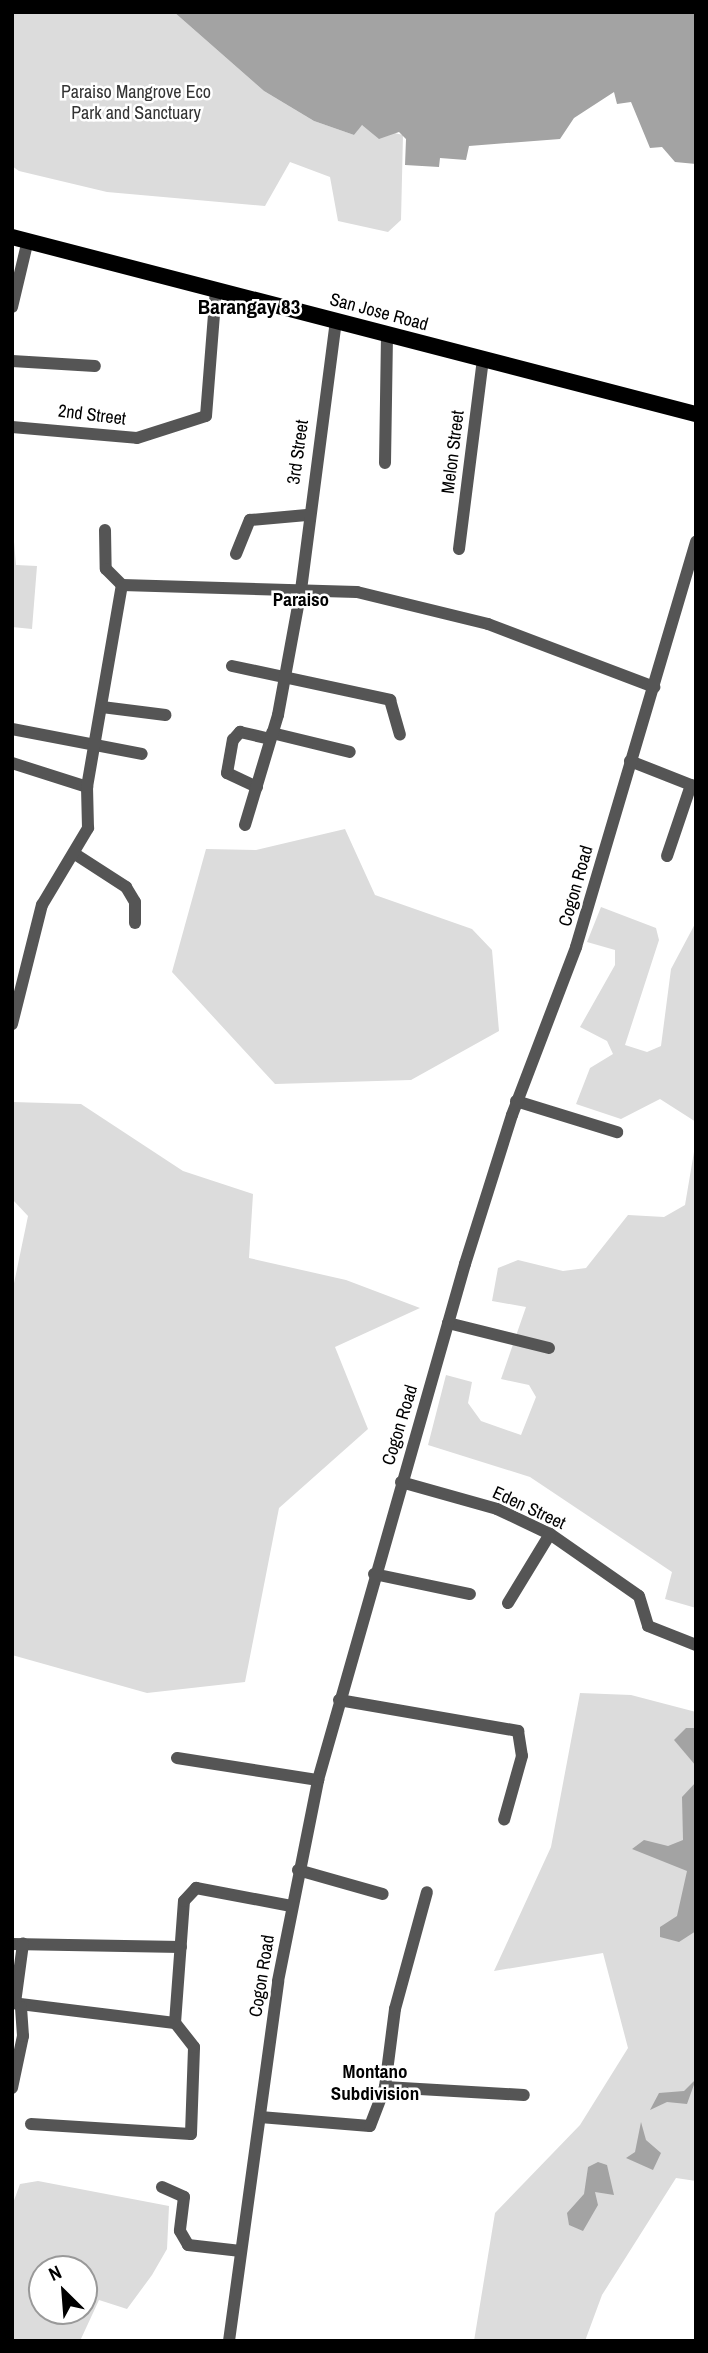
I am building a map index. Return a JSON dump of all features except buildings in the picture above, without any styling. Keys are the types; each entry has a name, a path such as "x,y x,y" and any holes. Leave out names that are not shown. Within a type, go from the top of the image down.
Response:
{"main road":[{"name":"San Jose Road","path":"20,239 696,414"}],"street":[{"path":"12,307 20,239"},
{"name":"2nd Street","path":"12,427 137,438 206,416 216,290"},
{"name":"3rd Street","path":"245,825 271,736 301,590 307,515 336,321"},
{"path":"385,463 387,334"},
{"name":"Melon Street","path":"458,549 483,360"},
{"path":"12,361 95,366"},
{"path":"236,554 250,520 307,515"},
{"path":"105,530 106,569 121,585 357,592 488,624 654,687"},
{"name":"Cogon Road","path":"229,2341 291,1906 317,1780 448,1323 516,1101 576,947 696,541"},
{"path":"12,1024 42,905 75,855 88,828 87,787 121,585"},
{"path":"232,666 285,674 390,700 400,735"},
{"path":"102,707 165,715"},
{"path":"12,729 142,754"},
{"path":"257,787 227,773 233,740 240,732 349,752"},
{"path":"630,761 693,786 667,856"},
{"path":"12,763 87,787"},
{"path":"75,855 126,887 135,902 135,923"},
{"path":"516,1101 617,1132"},
{"path":"448,1323 549,1348"},
{"name":"Eden Street","path":"401,1482 497,1509 550,1534 632,1589 648,1626 696,1645"},
{"path":"508,1603 550,1534"},
{"path":"374,1574 470,1594"},
{"path":"339,1700 518,1731 522,1756 504,1821"},
{"path":"177,1758 317,1780"},
{"path":"299,1870 383,1894"},
{"path":"31,2124 191,2134 194,2047 175,2023 184,1901 197,1888 291,1906"},
{"path":"260,2117 370,2126 385,2087 395,2009 428,1892"},
{"path":"12,2088 23,2036 16,2004 18,1944 181,1947"},
{"path":"16,2004 175,2023"},
{"path":"385,2087 524,2095"},
{"path":"162,2186 184,2197 180,2231 188,2245 241,2251"}],"green space":[{"name":"Paraiso Mangrove Eco Park and Sanctuary","path":"12,12 174,12 264,91 314,121 354,135 361,125 403,135 401,220 388,232 338,221 330,177 290,162 265,206 107,192 19,171 12,166"},
{"path":"12,518 16,565 37,566 32,629 12,627"},
{"path":"345,829 375,895 472,929 492,950 499,1031 411,1080 275,1084 172,972 206,849 256,850"},
{"path":"601,907 656,928 659,940 625,1045 647,1052 661,1046 671,969 696,922 696,1122 660,1099 621,1119 576,1104 590,1068 613,1054 607,1041 580,1027 615,965 615,950 587,942"},
{"path":"12,1102 81,1104 183,1171 253,1194 249,1258 346,1280 420,1308 335,1347 368,1429 279,1508 245,1682 147,1693 12,1655 12,1293 28,1216 12,1199"},
{"path":"696,1140 696,1608 665,1599 672,1572 530,1477 428,1445 446,1375 472,1382 468,1403 481,1421 521,1435 536,1397 529,1385 501,1379 526,1307 492,1301 498,1268 518,1260 563,1271 586,1268 628,1215 664,1217 685,1205"},
{"path":"580,1693 631,1695 696,1712 696,2181 676,2178 602,2295 585,2341 474,2341 495,2213 580,2125 628,2048 603,1953 494,1971 551,1847"},
{"path":"38,2181 169,2206 167,2249 127,2309 99,2300 98,2302 98,2255 28,2255 28,2325 87,2325 80,2341 12,2341 12,2206 20,2184"}],"shaded area":[{"path":"174,12 696,12 696,164 675,162 662,147 650,148 631,102 617,104 614,92 574,118 560,139 469,146 466,160 440,158 439,167 405,165 406,139 399,132 379,139 362,125 354,135 314,121 264,91"},
{"path":"686,1728 696,1728 696,1766 674,1740"},
{"path":"696,1782 696,1931 679,1942 660,1937 660,1927 677,1916 687,1871 632,1849 644,1840 668,1846 683,1840 682,1797"},
{"path":"696,2079 687,2104 667,2102 650,2110 659,2093 684,2091"},
{"path":"641,2122 646,2140 661,2153 653,2170 626,2158 635,2152"},
{"path":"598,2162 607,2165 614,2195 595,2192 598,2205 583,2231 569,2225 567,2213 584,2194 588,2167"}],"district":[{"name":"Barangay 83","path":"249,307"},
{"name":"Paraiso","path":"301,600"},
{"name":"Montano Subdivision","path":"375,2083"}]}
